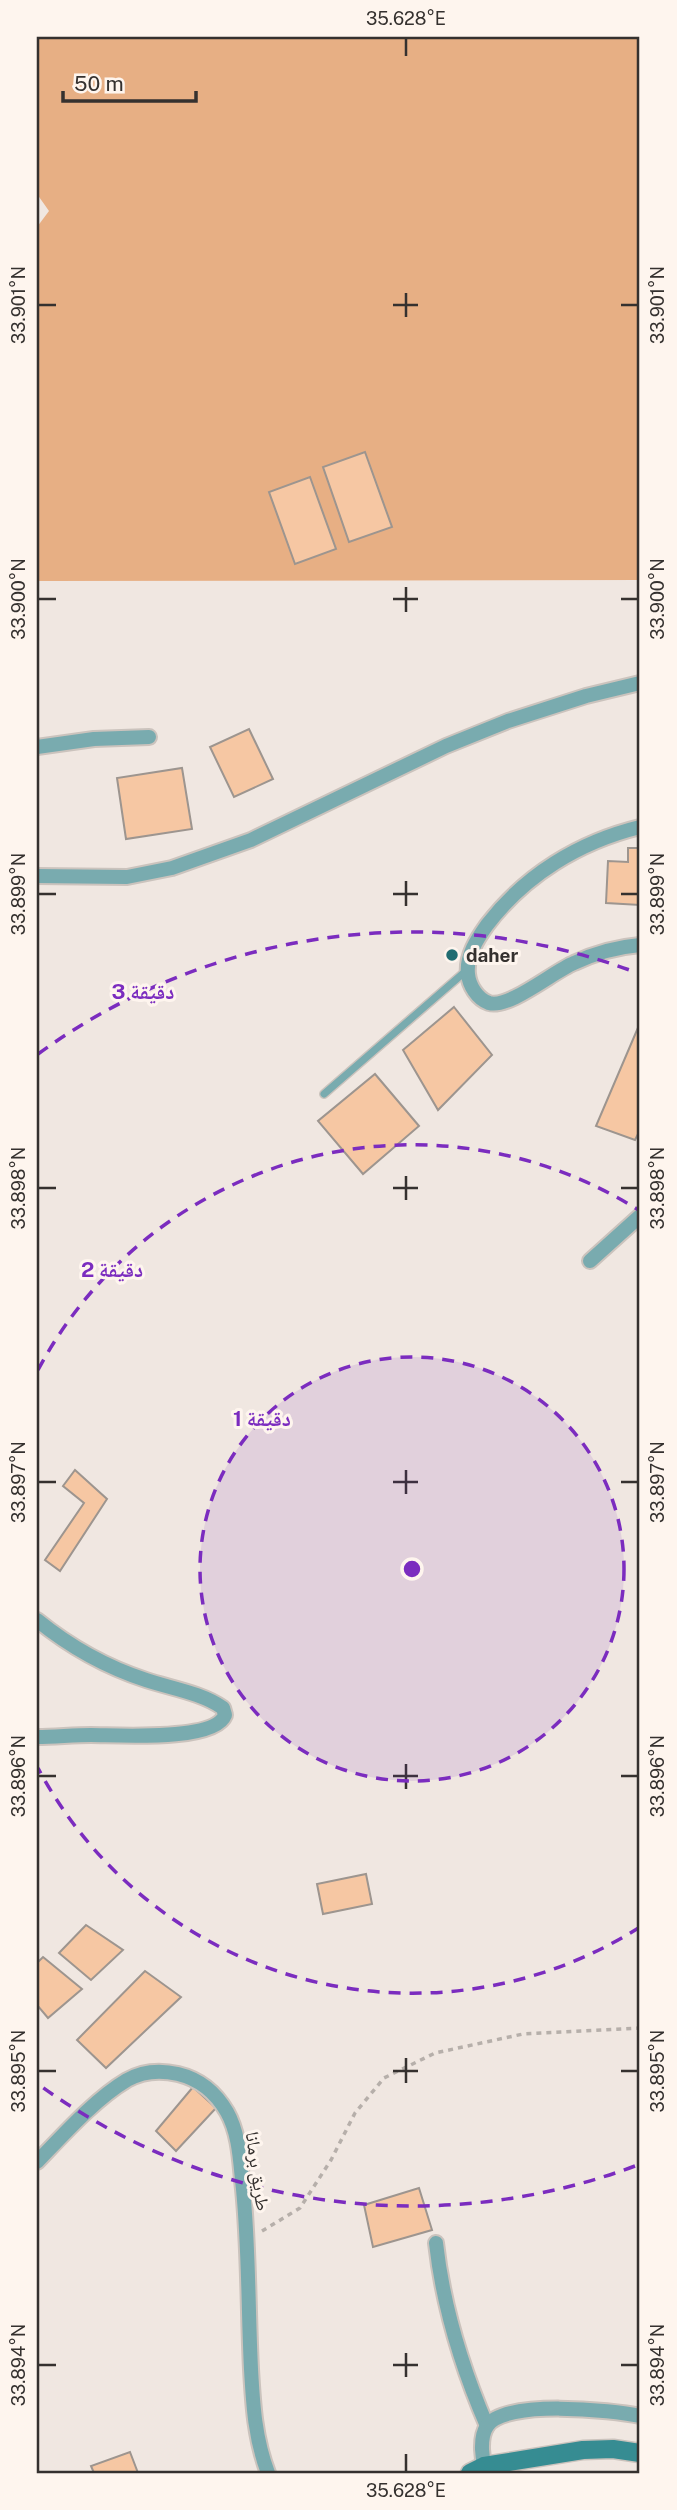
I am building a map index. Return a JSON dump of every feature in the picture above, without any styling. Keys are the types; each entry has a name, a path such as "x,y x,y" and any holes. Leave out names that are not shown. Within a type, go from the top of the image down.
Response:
{"street":[{"path":"37,876 127,877 172,868 251,840 446,746 508,721 586,696 640,683"},
{"path":"37,747 93,739 149,737"},
{"path":"640,827 603,838 532,877 496,913 475,943 467,970 468,978 478,996 488,1003 497,1003 520,994 574,962 611,949 640,945"},
{"path":"590,1261 640,1216"},
{"path":"37,1620 85,1653 144,1679 211,1701 223,1708 225,1715 219,1723 192,1732 37,1737"},
{"name":"طريق برمانا","path":"37,2162 89,2111 128,2079 147,2072 167,2071 194,2079 218,2098 228,2114 238,2142 248,2239 251,2367 256,2433 268,2473"},
{"path":"436,2243 444,2299 487,2426 480,2471 583,2450 613,2449 640,2454"},
{"path":"487,2426 501,2415 545,2409 586,2409 640,2416"},
{"path":"522,2473 585,2461 613,2461 640,2466"}],"lane":[{"path":"324,1094 467,970"}],"path":[{"path":"248,2239 300,2208 331,2160 355,2113 384,2078 435,2053 523,2034 640,2028"}],"shaded area":[{"path":"37,37 640,37 640,580 37,581 37,227 49,211 37,194"}],"building":[{"path":"365,452 392,527 349,542 323,467"},
{"path":"310,477 336,549 295,564 269,492"},
{"path":"249,729 273,779 234,797 210,747"},
{"path":"182,768 192,829 126,839 117,778"},
{"path":"628,848 640,848 640,905 606,903 608,861 628,862"},
{"path":"454,1007 492,1055 438,1110 403,1050"},
{"path":"640,1023 640,1130 635,1140 596,1126"},
{"path":"375,1074 419,1126 363,1174 318,1121"},
{"path":"75,1470 107,1499 60,1571 45,1560 84,1503 63,1486"},
{"path":"366,1874 372,1904 323,1914 317,1884"},
{"path":"86,1925 123,1950 91,1980 59,1953"},
{"path":"43,1957 82,1989 48,2018 37,2005 37,1963"},
{"path":"145,1971 181,1997 106,2068 77,2040"},
{"path":"193,2087 216,2108 176,2151 156,2131"},
{"path":"419,2188 432,2230 373,2247 364,2205"},
{"path":"130,2452 138,2473 94,2473 91,2466"}],"place":[{"name":"daher","path":"452,955"}]}
